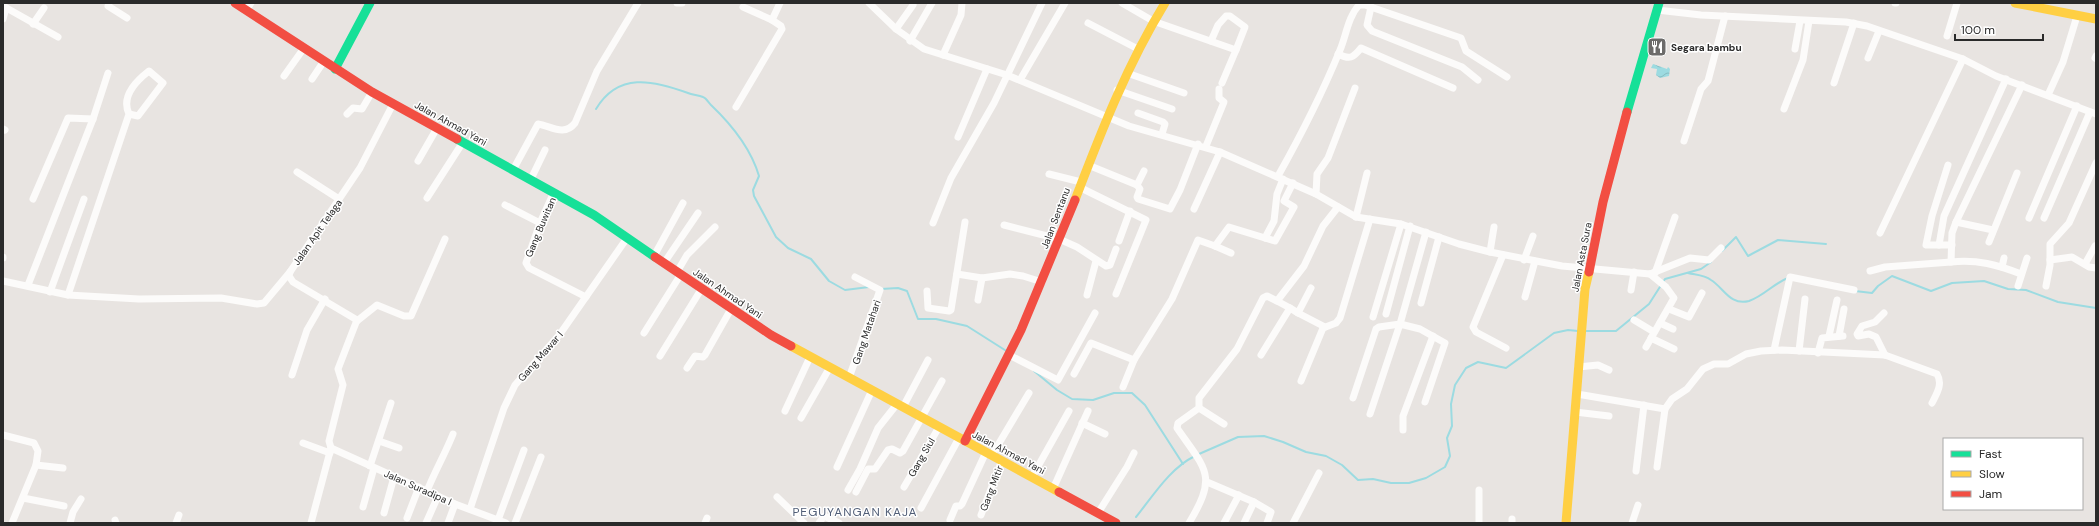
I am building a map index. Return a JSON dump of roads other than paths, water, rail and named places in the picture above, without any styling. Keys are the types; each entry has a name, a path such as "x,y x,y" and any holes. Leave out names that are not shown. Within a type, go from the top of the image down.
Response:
{"main road":[{"name":"Jalan Ahmad Yani","path":"234,3 248,7 304,48 372,92 554,192 627,238 731,309 810,357 1116,523"},
{"path":"336,69 370,3"},
{"name":"Jalan Sentanu","path":"962,440 1011,356 1042,282 1117,90 1153,21 1165,3"},
{"path":"2015,3 2040,6 2077,16 2096,19"},
{"name":"Jalan Asta Sura","path":"1566,523 1580,332 1590,269 1603,202 1658,6"}],"street":[{"path":"109,3 108,6 127,18"},
{"path":"512,170 538,124 558,130 570,129 575,123 597,72 638,3"},
{"path":"677,3 682,3"},
{"path":"772,20 780,3"},
{"path":"910,41 932,3"},
{"path":"943,55 961,15 962,3"},
{"path":"933,223 951,178 982,126 1042,3"},
{"path":"1020,80 1065,3"},
{"path":"1122,3 1153,21 1236,50"},
{"path":"1947,36 1957,3"},
{"path":"871,4 910,41 924,49 1007,75 1129,126 1206,146 1293,183 1316,194 1356,217 1410,226 1439,237 1503,256 1590,269 1654,275 1690,258 1710,259 1721,248"},
{"path":"896,29 913,5"},
{"path":"1265,238 1274,221 1276,197 1280,178 1310,118 1357,7 1362,5 1371,7 1461,38 1466,52 1507,77"},
{"path":"736,107 782,29 781,26 772,20 743,6"},
{"path":"1658,6 1725,16 1854,24 1963,59 2006,79 2093,113 2044,218"},
{"path":"3,19 4,7 10,8 33,24 58,38"},
{"path":"1371,7 1367,25 1372,31 1458,66 1478,80"},
{"path":"33,24 44,8"},
{"path":"1206,146 1224,102 1219,98 1220,86 1245,27 1229,16 1220,21 1212,41"},
{"path":"1684,141 1701,89 1708,81 1725,16"},
{"path":"2048,95 2063,62 2077,16"},
{"path":"1795,49 1800,21"},
{"path":"1784,109 1801,66 1809,21"},
{"path":"1088,23 1138,49"},
{"path":"1834,82 1854,24"},
{"path":"1868,58 1879,31"},
{"path":"284,76 304,48"},
{"path":"1338,54 1347,58 1354,57 1361,48 1453,88"},
{"path":"1880,233 1963,59"},
{"path":"312,79 324,61"},
{"path":"958,137 987,69"},
{"path":"68,295 129,114 126,108 132,89 149,72 163,83 138,116 129,114"},
{"path":"28,285 93,119 108,73"},
{"path":"1127,73 1184,93"},
{"path":"1939,245 1944,216 2006,79"},
{"path":"1951,262 1952,233 1956,222 2022,85"},
{"path":"1316,194 1317,174 1328,158 1356,88"},
{"path":"1117,90 1172,109"},
{"path":"348,114 353,108 362,109 372,92"},
{"name":"Jalan Apit Telaga","path":"357,321 356,318 294,282 290,276 290,272 360,168 394,104"},
{"path":"2029,218 2077,106"},
{"path":"1138,113 1163,122 1165,124 1162,134"},
{"path":"33,199 68,118 93,119"},
{"path":"418,161 437,128"},
{"path":"427,198 463,142"},
{"path":"1088,165 1137,185 1140,189 1137,197 1138,199 1154,206 1170,209 1198,144"},
{"path":"531,179 545,150"},
{"path":"1194,210 1220,152"},
{"path":"2046,286 2050,260 2050,244 2069,222 2096,163"},
{"path":"1948,165 1932,216 1926,246 1952,245"},
{"path":"1137,185 1144,171"},
{"path":"297,172 339,199"},
{"path":"1356,217 1367,173"},
{"path":"1989,242 2017,173"},
{"path":"1049,174 1080,184 1144,218 1146,221 1116,294"},
{"path":"1214,246 1229,227 1276,240 1294,207 1284,201 1293,183"},
{"name":"Gang Buwitan","path":"554,192 526,260 527,266 586,297"},
{"path":"50,292 84,198"},
{"path":"654,256 683,203"},
{"path":"505,205 540,223"},
{"path":"1277,302 1304,266 1323,226 1338,207"},
{"path":"1119,240 1130,211"},
{"path":"664,263 698,213"},
{"path":"1654,275 1675,217"},
{"path":"1300,381 1325,327 1336,323 1340,318 1370,219"},
{"path":"927,291 928,308 949,311 953,308 956,274 965,222"},
{"path":"1956,222 1993,230"},
{"path":"1373,317 1401,224"},
{"path":"1004,225 1059,239 1077,247 1096,261 1109,266 1116,249"},
{"path":"1386,314 1410,226"},
{"path":"644,333 688,255 715,227"},
{"path":"1490,252 1494,228"},
{"path":"1370,414 1400,324 1426,232"},
{"path":"1524,260 1533,236"},
{"path":"1421,303 1439,237"},
{"name":"Gang Mawar I","path":"470,509 504,408 515,385 560,334 627,238"},
{"path":"311,523 331,450 329,441 343,383 338,369 357,321 377,305 404,316 411,316 445,239"},
{"path":"1123,387 1134,360 1172,299 1198,240 1231,253"},
{"path":"2085,264 2095,246"},
{"path":"1503,256 1473,327 1476,332 1506,348"},
{"path":"2050,260 2072,257 2092,269 2096,268"},
{"path":"2002,267 2004,258"},
{"path":"2018,286 2027,258"},
{"path":"1870,271 1885,267 1972,260 2002,267 2021,274"},
{"path":"1087,295 1096,261"},
{"path":"1524,297 1535,261"},
{"path":"3,281 28,285 50,292 68,295 139,299 221,298 257,304 264,303 290,272"},
{"path":"1631,290 1634,272"},
{"path":"956,274 982,278 1010,274 1023,276 1042,282"},
{"path":"1646,347 1674,301 1674,295 1654,275"},
{"name":"Gang Matahari","path":"849,378 880,290 855,277"},
{"path":"1774,350 1790,277 1854,290"},
{"path":"978,300 982,278"},
{"path":"660,356 702,288"},
{"path":"1298,313 1311,288"},
{"path":"1669,309 1689,317 1702,293"},
{"path":"1199,408 1199,398 1237,349 1263,298 1267,296 1325,327"},
{"path":"292,375 307,330 325,299"},
{"path":"1799,351 1805,299"},
{"path":"1829,336 1837,300"},
{"path":"1262,354 1290,308"},
{"path":"687,368 695,356 703,357 705,355 731,309"},
{"path":"1818,353 1821,339 1829,336 1841,336 1844,309"},
{"path":"1011,356 1058,380 1095,313"},
{"path":"1884,313 1875,322 1862,326 1857,334 1858,336 1869,334 1876,336 1885,355"},
{"path":"1634,320 1652,335 1674,349"},
{"path":"1660,323 1673,329"},
{"path":"1353,398 1376,329 1400,324 1412,326 1433,336 1444,342 1446,346 1426,402"},
{"path":"1402,430 1403,416 1433,336"},
{"path":"1074,374 1090,343 1134,360"},
{"path":"1657,467 1665,409 1672,399 1687,388 1699,373 1710,365 1725,365 1746,354 1774,350 1885,355 1928,369 1937,374 1940,386 1932,403"},
{"path":"785,411 810,357"},
{"path":"848,490 860,469 878,428 900,405 928,360"},
{"path":"1578,367 1598,365 1609,370"},
{"path":"801,418 830,367"},
{"path":"856,492 868,469 875,469 888,450 892,449 900,453 903,451 923,418 942,381"},
{"path":"837,467 872,390"},
{"path":"950,520 956,506 960,506 962,504 989,454 1029,393"},
{"path":"1576,394 1665,409"},
{"path":"362,507 379,441 391,403"},
{"path":"1636,471 1644,405"},
{"path":"1199,408 1224,424"},
{"path":"1189,523 1203,499 1207,476 1196,454 1177,426 1178,423 1199,408"},
{"path":"1032,477 1069,411"},
{"path":"1053,489 1088,411"},
{"path":"1575,412 1609,416"},
{"path":"1082,423 1105,434"},
{"name":"Gang Siul","path":"904,487 939,427"},
{"path":"427,491 437,467 444,457 453,434"},
{"path":"3,435 36,445 38,454 36,465 12,523"},
{"path":"921,508 962,440"},
{"path":"379,441 399,448"},
{"name":"Jalan Suradipa I","path":"303,443 331,450 419,487 455,504 502,522"},
{"path":"502,522 524,450"},
{"path":"1098,513 1127,467 1134,453"},
{"path":"516,523 541,457"},
{"name":"Gang Mitir","path":"981,515 1002,460"},
{"path":"36,465 63,468"},
{"path":"1297,522 1319,473"},
{"path":"384,513 394,477"},
{"path":"1207,482 1254,502 1271,512 1266,523"},
{"path":"407,518 419,487"},
{"path":"1479,490 1479,523"},
{"path":"1224,523 1239,495"},
{"path":"426,523 438,496"},
{"path":"777,497 804,523"},
{"path":"23,498 64,506"},
{"path":"70,523 73,512 81,499"},
{"path":"1244,523 1254,502"},
{"path":"448,523 455,504"},
{"path":"1632,523 1638,505"},
{"path":"176,523 179,515"},
{"path":"819,523 824,516 839,523"}],"water":[{"path":"1653,64 1667,69 1668,67 1670,69 1669,76 1660,78 1656,75 1657,69 1651,68"}],"waterway":[{"path":"596,109 605,97 615,89 626,84 637,82 662,85 701,96 726,120 740,138 751,156 759,176 753,190 754,196 776,237 788,248 811,259 829,281 845,290 869,287"},
{"path":"1722,251 1736,237 1748,256 1778,240 1826,244"},
{"path":"1584,331 1616,331 1649,304 1665,279 1701,269 1711,262"},
{"path":"1688,273 1708,278 1716,283 1732,299 1742,302 1754,299 1788,278"},
{"path":"1855,291 1872,293 1878,286 1892,276 1931,291 1952,283 1984,281 2008,289 2026,290 2058,302 2096,308"},
{"path":"881,289 898,288 907,291 918,319 936,319 967,326 1008,352"},
{"path":"1199,454 1238,437 1264,436 1306,452 1326,456 1342,465 1358,480 1373,479 1391,483 1409,483 1426,478 1445,467 1450,456 1447,438 1452,426 1451,404 1455,385 1466,368 1478,362 1506,368 1554,333 1568,330 1578,331"},
{"path":"1034,371 1057,390 1072,399 1093,400 1114,393 1132,393 1145,405 1183,464"},
{"path":"1136,517 1170,475 1186,461 1195,456"}],"place":[{"name":"Segara bambu","path":"1657,47"}],"district":[{"name":"PEGUYANGAN KAJA","path":"855,512"}]}
